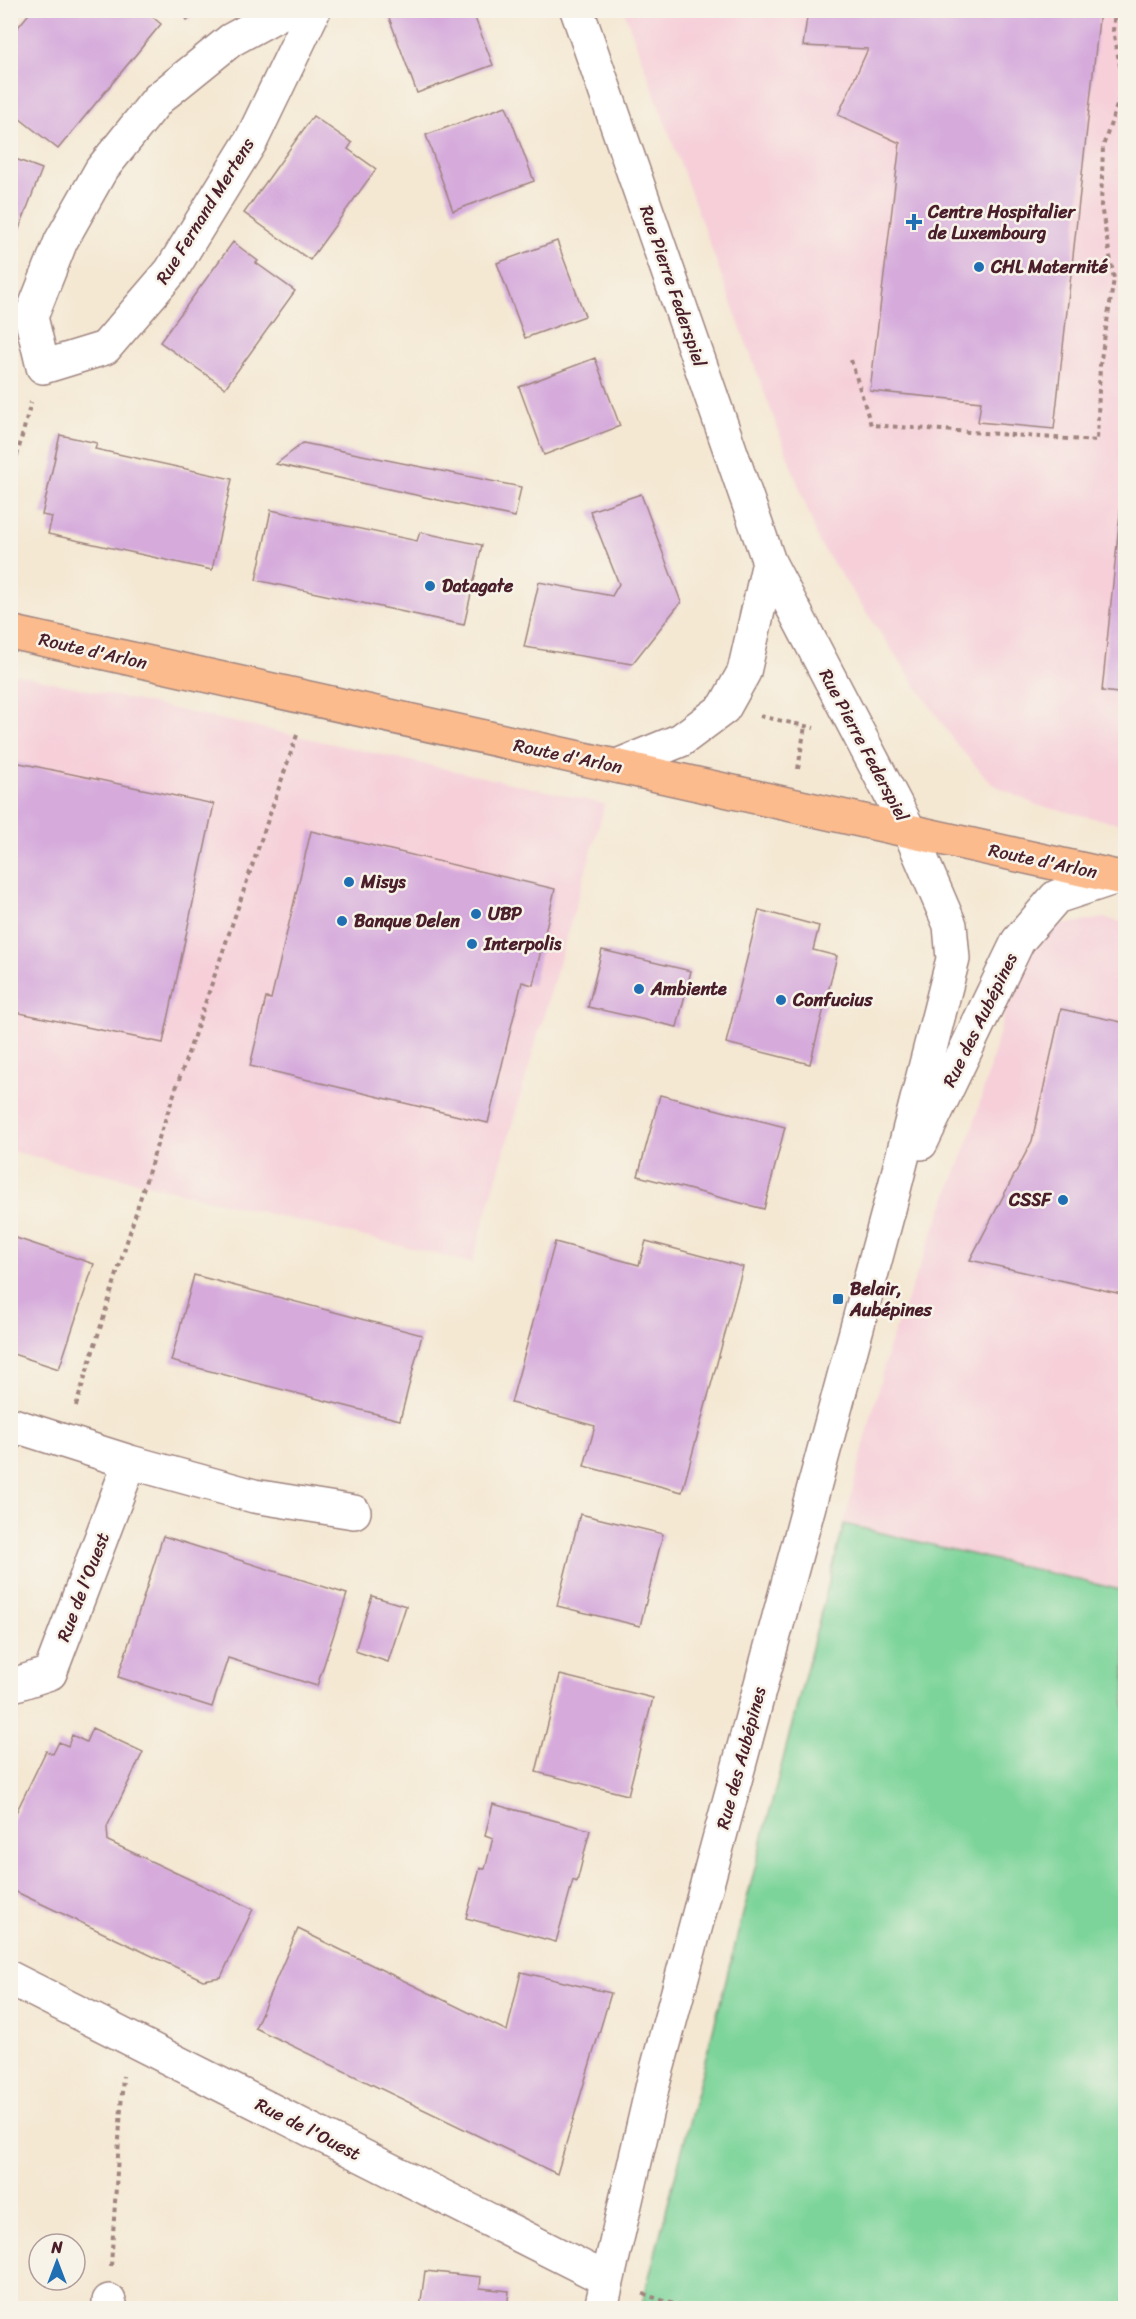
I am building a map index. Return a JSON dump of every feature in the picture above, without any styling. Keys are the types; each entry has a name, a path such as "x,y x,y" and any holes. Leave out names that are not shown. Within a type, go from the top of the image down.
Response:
{"main road":[{"name":"Route d'Arlon","path":"10,632 1121,878"}],"street":[{"path":"43,368 31,317 61,241 101,170 158,99 231,40 286,10"},
{"name":"Rue Fernand Mertens","path":"43,368 105,348 171,271 250,141 314,10"},
{"name":"Rue Pierre Federspiel","path":"577,10 769,562 910,832"},
{"path":"617,766 681,740 724,708 744,672 769,562"},
{"name":"Rue des Aubépines","path":"603,2294 652,2088 890,1209 953,959 950,925 910,832"},
{"name":"Rue des Aubépines","path":"890,1209 1018,941 1056,897 1121,878"},
{"path":"11,1428 65,1441 254,1496 354,1512"},
{"name":"Rue de l'Ouest","path":"10,1686 50,1673 130,1461"},
{"name":"Rue de l'Ouest","path":"10,1978 125,2036 603,2294"}],"path":[{"path":"851,360 871,425 1097,441 1100,365 1114,279 1101,206 1103,146 1124,85 1113,31 1115,10"},
{"path":"10,482 33,395 43,368"},
{"path":"65,1441 159,1135 293,751 308,698"},
{"path":"724,708 861,739"},
{"path":"110,2305 125,2036"},
{"path":"603,2294 686,2308"}],"shaded area":[{"name":"Centre Hospitalier de Luxembourg","path":"624,11 1125,11 1125,825 1036,805 992,784 956,744 820,544"},
{"path":"11,673 605,804 472,1263 11,1151"},
{"path":"1104,918 1125,923 1125,1591 844,1524 889,1346 971,1134 1019,963 1049,927"}],"green space":[{"path":"844,1524 1125,1591 1125,2308 641,2308"}],"building":[{"path":"32,10 144,10 161,24 58,149 10,111 10,37"},
{"path":"181,10 201,10 187,20"},
{"path":"400,10 472,10 493,65 417,93 388,15"},
{"name":"CHL Maternité","path":"808,10 1100,10 1054,429 978,422 981,402 870,391 900,143 838,115 868,49 803,46"},
{"path":"506,106 534,181 453,211 426,135"},
{"path":"313,116 352,143 348,149 376,169 310,260 244,213"},
{"path":"10,157 42,169 11,250 10,250"},
{"path":"557,241 585,316 525,338 497,263"},
{"path":"233,242 258,261 256,263 295,291 225,388 160,342"},
{"path":"595,358 620,426 544,455 519,387"},
{"path":"60,435 97,443 95,449 232,479 212,570 48,534 52,517 42,515"},
{"path":"303,443 521,487 515,517 276,464"},
{"path":"1124,475 1126,475 1126,694 1102,691"},
{"path":"641,494 681,602 632,664 524,647 539,582 612,596 619,584 590,511"},
{"path":"271,510 417,541 420,532 482,545 464,625 256,580"},
{"path":"10,761 214,804 163,1043 10,1011"},
{"path":"311,831 555,889 533,985 522,982 488,1123 250,1066 266,998 271,999"},
{"name":"Confucius","path":"759,910 819,926 813,950 837,956 810,1064 726,1043"},
{"name":"Ambiente","path":"602,950 691,971 677,1027 588,1007"},
{"name":"CSSF","path":"1061,1009 1126,1023 1126,1295 970,1260 1032,1141"},
{"path":"660,1095 785,1127 764,1209 638,1176"},
{"path":"10,1236 94,1264 59,1369 10,1353"},
{"path":"646,1241 743,1267 682,1492 584,1466 595,1426 511,1403 555,1242 639,1265"},
{"path":"194,1275 422,1335 400,1420 171,1361"},
{"path":"580,1514 663,1534 640,1626 557,1606"},
{"path":"163,1536 347,1594 317,1686 228,1658 212,1707 118,1677"},
{"path":"372,1596 406,1606 388,1662 355,1651"},
{"path":"560,1675 653,1698 628,1795 536,1772"},
{"path":"92,1728 143,1752 107,1827 108,1841 253,1909 221,1977 203,1980 10,1889 10,1825 46,1751 53,1754 59,1742 68,1746 72,1735 86,1742"},
{"path":"493,1804 590,1830 577,1882 573,1880 556,1942 466,1918 480,1868 485,1869 493,1838 485,1835"},
{"path":"298,1929 507,2031 521,1972 611,1993 557,2174 255,2028"},
{"path":"425,2271 481,2277 480,2288 509,2291 507,2308 420,2308"}],"place":[{"name":"Centre Hospitalier de Luxembourg","path":"914,222"},
{"name":"CHL Maternité","path":"979,267"},
{"name":"Datagate","path":"430,586"},
{"name":"Misys","path":"349,882"},
{"name":"UBP","path":"476,914"},
{"name":"Banque Delen","path":"342,921"},
{"name":"Interpolis","path":"472,944"},
{"name":"Ambiente","path":"639,989"},
{"name":"Confucius","path":"781,1000"},
{"name":"CSSF","path":"1063,1200"},
{"name":"Belair, Aubépines","path":"838,1299"}]}
